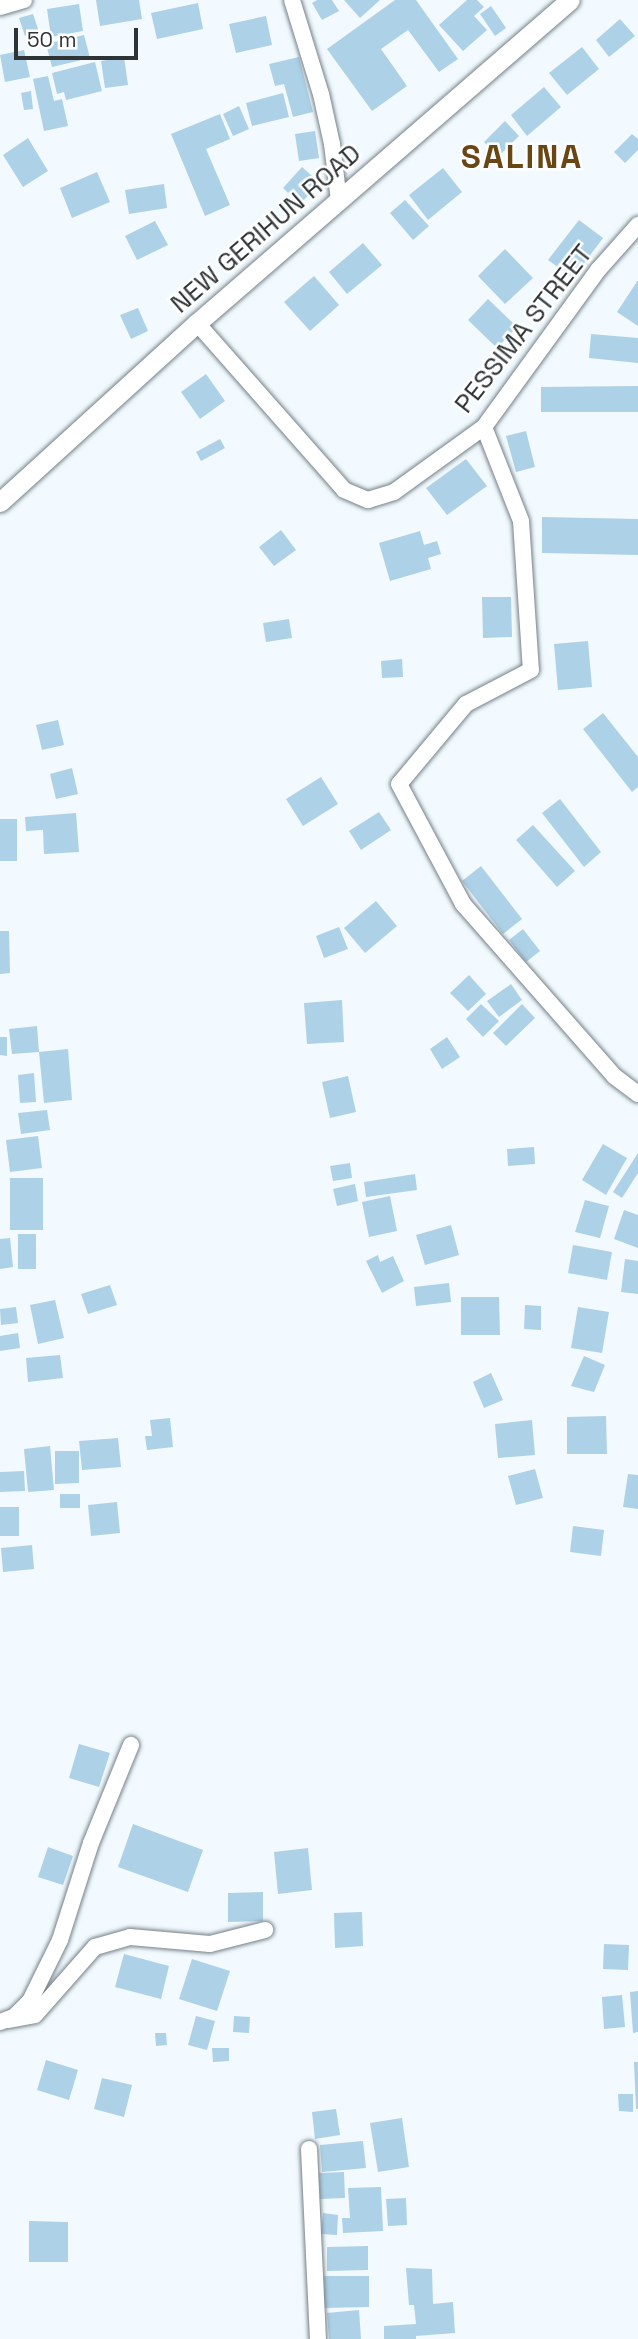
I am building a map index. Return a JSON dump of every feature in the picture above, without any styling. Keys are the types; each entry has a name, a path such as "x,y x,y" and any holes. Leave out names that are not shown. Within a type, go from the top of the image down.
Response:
{"street":[{"path":"0,7 24,0"},
{"path":"292,0 321,94 332,145 339,201"},
{"name":"NEW GERIHUN ROAD","path":"0,502 197,323 570,0"},
{"name":"PESSIMA STREET","path":"197,323 344,490 368,500 394,492 484,427 599,269 638,225"},
{"path":"484,427 521,521 531,670 466,704 399,784 463,904 614,1076 638,1094"},
{"path":"0,2022 14,2017 30,2001 60,1940 91,1843 131,1745"},
{"path":"0,2022 35,2015 95,1947 130,1937 210,1944 265,1930"},
{"path":"309,2149 318,2339"}],"building":[{"path":"96,0 139,0 142,19 100,26"},
{"path":"317,0 332,0 339,11 322,20 312,3"},
{"path":"344,0 380,0 360,18"},
{"path":"395,0 416,0 458,59 439,72 408,30 381,49 407,86 372,111 327,49"},
{"path":"467,0 477,0 484,7 474,16 487,30 463,51 439,25"},
{"path":"198,3 203,29 157,39 151,13"},
{"path":"79,4 83,31 51,37 47,9"},
{"path":"491,6 506,28 495,36 480,14"},
{"path":"33,14 39,32 25,36 19,18"},
{"path":"266,16 272,45 236,53 229,24"},
{"path":"620,19 635,36 609,57 596,40"},
{"path":"84,35 90,58 52,67 46,44"},
{"path":"582,47 599,69 567,95 549,73"},
{"path":"24,50 30,77 5,82 0,55"},
{"path":"124,57 128,85 105,88 101,61"},
{"path":"299,57 313,112 293,117 284,84 275,86 269,64"},
{"path":"95,62 102,91 66,100 64,92 57,94 52,73"},
{"path":"48,76 54,101 62,99 68,126 44,131 33,79"},
{"path":"544,87 561,107 527,136 511,115"},
{"path":"31,91 33,109 24,110 21,93"},
{"path":"283,93 289,117 252,126 246,103"},
{"path":"239,106 249,129 233,136 223,114"},
{"path":"220,114 230,139 206,149 230,205 205,216 171,134"},
{"path":"505,121 519,136 499,156 484,142"},
{"path":"315,131 319,158 299,161 295,134"},
{"path":"632,134 638,139 638,150 625,163 614,152"},
{"path":"28,138 48,171 23,187 3,155"},
{"path":"302,167 320,183 300,204 283,188"},
{"path":"443,168 462,192 428,220 409,195"},
{"path":"97,172 110,202 72,218 60,188"},
{"path":"164,184 167,208 129,214 125,190"},
{"path":"405,200 429,226 413,240 390,213"},
{"path":"579,220 603,238 573,278 548,260"},
{"path":"155,221 168,245 137,260 125,236"},
{"path":"363,243 382,265 347,294 329,272"},
{"path":"505,249 533,278 505,304 478,276"},
{"path":"314,276 339,305 310,331 284,302"},
{"path":"638,280 638,326 617,312"},
{"path":"488,299 517,327 497,348 468,320"},
{"path":"138,308 148,331 131,339 120,315"},
{"path":"591,334 638,338 638,363 589,358"},
{"path":"206,374 225,401 200,419 181,392"},
{"path":"638,386 638,412 541,412 541,387"},
{"path":"526,431 535,467 516,472 506,436"},
{"path":"220,439 225,448 201,461 196,452"},
{"path":"466,459 487,486 447,515 426,488"},
{"path":"542,517 638,519 638,555 542,553"},
{"path":"281,530 296,550 274,566 259,547"},
{"path":"420,531 424,545 437,541 441,554 428,558 431,569 390,581 379,543"},
{"path":"482,597 511,597 512,637 483,638"},
{"path":"289,619 292,638 266,642 263,623"},
{"path":"588,641 592,687 558,690 554,644"},
{"path":"402,659 403,677 382,678 381,661"},
{"path":"603,713 638,757 638,787 632,792 583,729"},
{"path":"58,720 64,745 42,750 36,725"},
{"path":"72,768 78,794 56,799 50,774"},
{"path":"321,777 338,804 303,826 286,799"},
{"path":"560,799 601,852 584,867 542,813"},
{"path":"379,812 391,830 361,850 349,831"},
{"path":"76,813 79,852 44,854 43,830 26,831 25,817"},
{"path":"0,819 17,819 17,861 0,861"},
{"path":"533,825 575,871 557,887 516,840"},
{"path":"481,866 522,919 503,934 462,881"},
{"path":"376,901 397,926 365,953 344,928"},
{"path":"339,927 348,949 324,958 316,936"},
{"path":"523,929 540,951 526,962 509,940"},
{"path":"0,931 9,931 10,973 0,974"},
{"path":"469,975 486,994 468,1011 450,993"},
{"path":"511,984 522,1000 499,1017 487,1001"},
{"path":"342,1000 344,1042 307,1044 304,1003"},
{"path":"481,1004 499,1021 483,1037 466,1019"},
{"path":"522,1004 535,1018 506,1046 493,1033"},
{"path":"37,1026 39,1052 12,1054 9,1029"},
{"path":"0,1037 7,1037 7,1056 0,1055"},
{"path":"447,1037 460,1057 442,1069 430,1049"},
{"path":"68,1049 72,1100 44,1103 39,1052"},
{"path":"34,1073 36,1102 20,1103 18,1075"},
{"path":"348,1076 356,1112 330,1118 322,1082"},
{"path":"47,1110 50,1130 21,1134 18,1113"},
{"path":"38,1136 42,1168 10,1172 6,1140"},
{"path":"603,1144 627,1158 606,1195 582,1180"},
{"path":"534,1147 535,1164 508,1166 507,1149"},
{"path":"638,1153 638,1173 622,1198 613,1192"},
{"path":"350,1163 352,1178 333,1181 330,1166"},
{"path":"415,1174 417,1190 366,1197 364,1182"},
{"path":"10,1178 43,1178 43,1230 10,1230"},
{"path":"355,1184 358,1201 337,1206 333,1189"},
{"path":"390,1196 397,1231 369,1237 362,1202"},
{"path":"585,1200 609,1206 600,1238 575,1232"},
{"path":"624,1210 638,1215 638,1248 614,1239"},
{"path":"451,1225 459,1255 425,1265 416,1235"},
{"path":"18,1234 36,1234 36,1269 18,1269"},
{"path":"10,1238 13,1267 0,1269 0,1239"},
{"path":"573,1245 612,1252 607,1280 568,1273"},
{"path":"378,1255 380,1262 393,1256 404,1281 382,1293 366,1261"},
{"path":"625,1259 638,1261 638,1294 621,1292"},
{"path":"449,1283 451,1302 416,1306 414,1287"},
{"path":"110,1285 117,1305 88,1314 81,1294"},
{"path":"461,1297 499,1297 500,1335 461,1335"},
{"path":"55,1300 64,1338 38,1344 30,1305"},
{"path":"525,1305 541,1306 541,1330 524,1329"},
{"path":"16,1307 18,1323 1,1325 0,1309"},
{"path":"578,1307 609,1312 602,1353 571,1348"},
{"path":"18,1333 20,1348 0,1351 0,1336"},
{"path":"60,1355 63,1378 28,1382 26,1358"},
{"path":"584,1356 605,1365 594,1392 571,1386"},
{"path":"491,1373 503,1400 484,1408 473,1382"},
{"path":"606,1416 607,1454 567,1454 567,1417"},
{"path":"170,1418 173,1447 147,1450 145,1436 152,1436 150,1420"},
{"path":"532,1420 535,1455 498,1458 495,1424"},
{"path":"118,1438 121,1467 82,1470 79,1441"},
{"path":"50,1446 54,1490 28,1492 24,1449"},
{"path":"55,1451 79,1451 79,1483 55,1484"},
{"path":"535,1469 543,1498 516,1505 508,1476"},
{"path":"24,1471 25,1491 0,1492 0,1472"},
{"path":"628,1474 638,1475 638,1509 623,1507"},
{"path":"60,1494 80,1494 80,1508 60,1508"},
{"path":"117,1502 120,1533 91,1536 88,1505"},
{"path":"0,1507 19,1507 19,1536 0,1536"},
{"path":"573,1526 604,1530 601,1556 570,1552"},
{"path":"32,1545 34,1569 3,1572 1,1548"},
{"path":"79,1744 110,1753 99,1787 69,1778"},
{"path":"133,1824 203,1850 188,1892 118,1867"},
{"path":"48,1847 73,1856 63,1885 38,1877"},
{"path":"308,1848 312,1890 278,1894 274,1852"},
{"path":"263,1892 263,1921 228,1922 228,1893"},
{"path":"362,1912 363,1946 335,1948 334,1913"},
{"path":"604,1944 629,1945 628,1970 603,1969"},
{"path":"124,1954 169,1966 161,1999 115,1987"},
{"path":"192,1959 230,1971 217,2011 179,1999"},
{"path":"638,1991 638,2032 633,2033 630,1992"},
{"path":"622,1995 625,2027 604,2029 602,1997"},
{"path":"196,2016 215,2021 207,2050 188,2045"},
{"path":"234,2016 250,2017 249,2033 233,2032"},
{"path":"155,2033 166,2033 167,2045 156,2046"},
{"path":"212,2048 229,2048 229,2061 213,2062"},
{"path":"46,2060 78,2070 69,2100 37,2090"},
{"path":"634,2062 638,2062 638,2109 636,2109"},
{"path":"102,2078 132,2085 124,2117 94,2109"},
{"path":"618,2094 633,2094 633,2112 619,2111"},
{"path":"336,2109 340,2135 315,2139 312,2112"},
{"path":"402,2118 409,2167 378,2172 370,2123"},
{"path":"363,2141 366,2168 322,2172 320,2145"},
{"path":"344,2172 345,2198 320,2199 319,2173"},
{"path":"381,2187 383,2231 343,2233 342,2218 350,2218 348,2188"},
{"path":"406,2198 407,2225 388,2226 386,2199"},
{"path":"323,2213 338,2215 337,2235 321,2234"},
{"path":"29,2221 68,2222 68,2262 29,2262"},
{"path":"368,2246 368,2270 327,2271 327,2247"},
{"path":"406,2268 432,2269 433,2304 453,2302 455,2333 416,2336 416,2339 384,2339 384,2326 416,2324 414,2305 409,2305"},
{"path":"324,2276 369,2276 369,2307 324,2308"},
{"path":"359,2310 361,2339 329,2339 327,2313"}],"district":[{"name":"SALINA","path":"522,158"}]}
